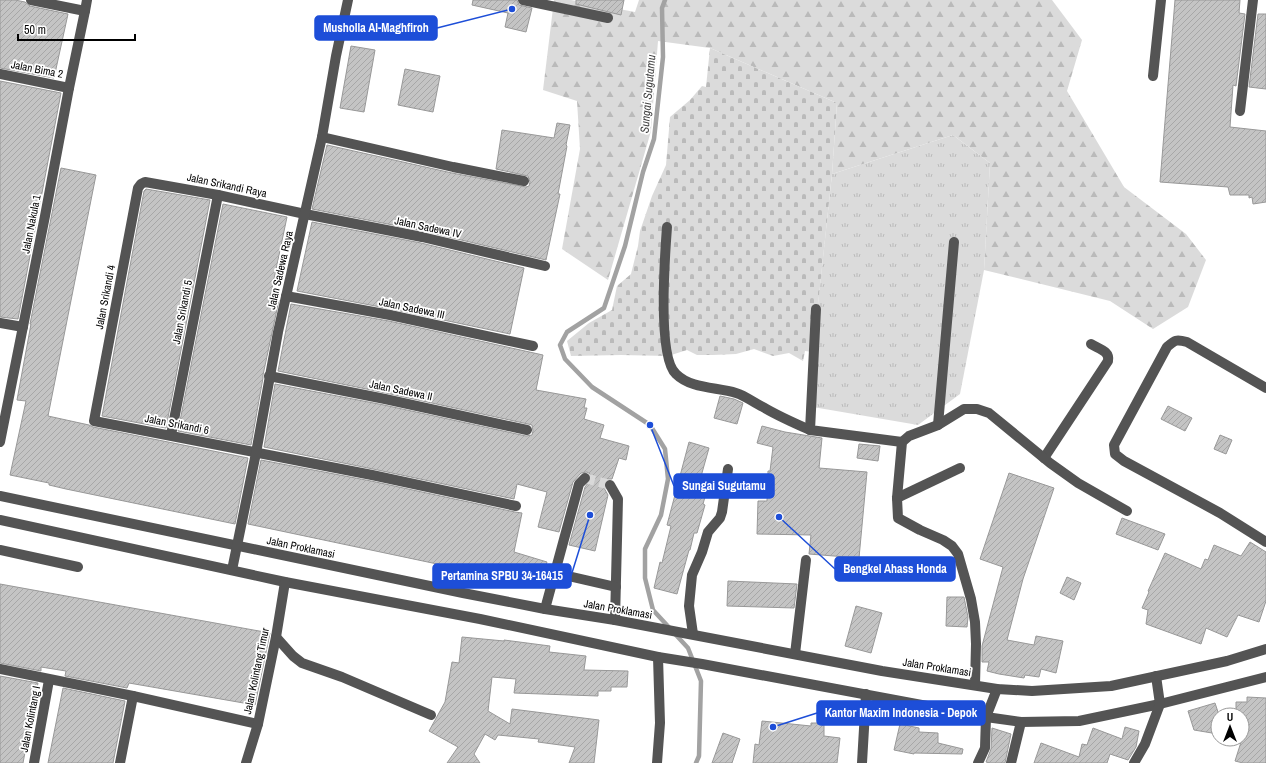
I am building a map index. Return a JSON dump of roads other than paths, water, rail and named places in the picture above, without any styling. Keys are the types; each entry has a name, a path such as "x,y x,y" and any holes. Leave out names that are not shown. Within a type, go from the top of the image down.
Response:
{"street":[{"path":"31,0 85,11"},
{"name":"Jalan Nakula 1","path":"0,442 4,403 23,327 87,0"},
{"name":"Jalan Sadewa Raya","path":"237,545 286,296 322,137 336,56 348,0"},
{"path":"523,0 608,18"},
{"path":"1153,76 1161,0"},
{"path":"1240,110 1252,0"},
{"name":"Jalan Bima 2","path":"0,74 69,88"},
{"path":"322,137 453,167 524,181"},
{"name":"Jalan Srikandi Raya","path":"145,182 218,195 305,214"},
{"name":"Jalan Srikandi 4","path":"94,420 138,188 145,182"},
{"name":"Jalan Srikandi 5","path":"171,435 218,195"},
{"name":"Jalan Sadewa IV","path":"305,214 422,237 545,266"},
{"path":"667,227 664,278 664,318 668,360 671,369 675,374 682,380 736,393 810,430 902,442"},
{"path":"938,425 954,242"},
{"name":"Jalan Sadewa III","path":"286,296 390,315 533,346"},
{"path":"810,430 816,309"},
{"path":"0,323 23,327"},
{"path":"1266,388 1187,342 1180,340 1174,341 1167,347 1114,445 1115,454 1124,461 1220,513 1266,542"},
{"path":"1044,458 1108,361 1109,358 1107,354 1091,344"},
{"name":"Jalan Sadewa II","path":"270,376 527,430"},
{"path":"975,685 975,622 971,599 958,554 952,546 943,540 898,518 897,498 902,442 909,436 938,425 964,409 977,409 989,413 1044,458 1078,483 1127,511"},
{"name":"Jalan Srikandi 6","path":"94,420 372,475 516,506"},
{"path":"897,498 960,468"},
{"path":"690,634 688,606 692,575 702,552 708,532 720,518 728,469"},
{"path":"545,609 579,484 585,478"},
{"path":"610,485 618,499 615,620"},
{"name":"Jalan Proklamasi","path":"0,496 545,609 659,628 882,671 997,689 1032,691 1112,686 1227,661 1266,649"},
{"path":"0,520 286,582 480,619 658,658 702,664 986,717 1021,722 1079,721 1160,704 1266,677"},
{"path":"232,570 237,545"},
{"path":"0,550 78,567"},
{"path":"795,654 806,560"},
{"path":"554,573 616,587"},
{"name":"Jalan Kolintang Timur","path":"246,763 258,724 286,582"},
{"path":"276,637 293,656 302,663 342,677 431,715"},
{"path":"657,763 660,723 658,658"},
{"path":"0,670 133,696 258,724"},
{"path":"1134,763 1144,744 1160,704 1156,676"},
{"name":"Jalan Kolintang I","path":"34,763 50,680"},
{"path":"978,763 985,748 986,717 997,689"},
{"path":"862,763 866,694"},
{"path":"120,763 133,696"},
{"path":"1011,763 1021,722"}],"waterway":[{"name":"Sungai Sugutamu","path":"665,0 662,8 663,57 654,139 643,172 625,246 604,308 567,332 560,345 565,359 592,387 650,425 665,449 668,479 661,515 645,549 645,578 653,610 688,648 701,681 699,756 696,763"}],"tunnel":[{"path":"585,478 610,485"}],"place":[{"name":"Musholla Al-Maghfiroh","path":"512,9"},
{"name":"Sungai Sugutamu","path":"650,425"},
{"name":"Pertamina SPBU 34-16415","path":"590,515"},
{"name":"Bengkel Ahass Honda","path":"779,517"},
{"name":"Kantor Maxim Indonesia - Depok","path":"773,727"}]}
